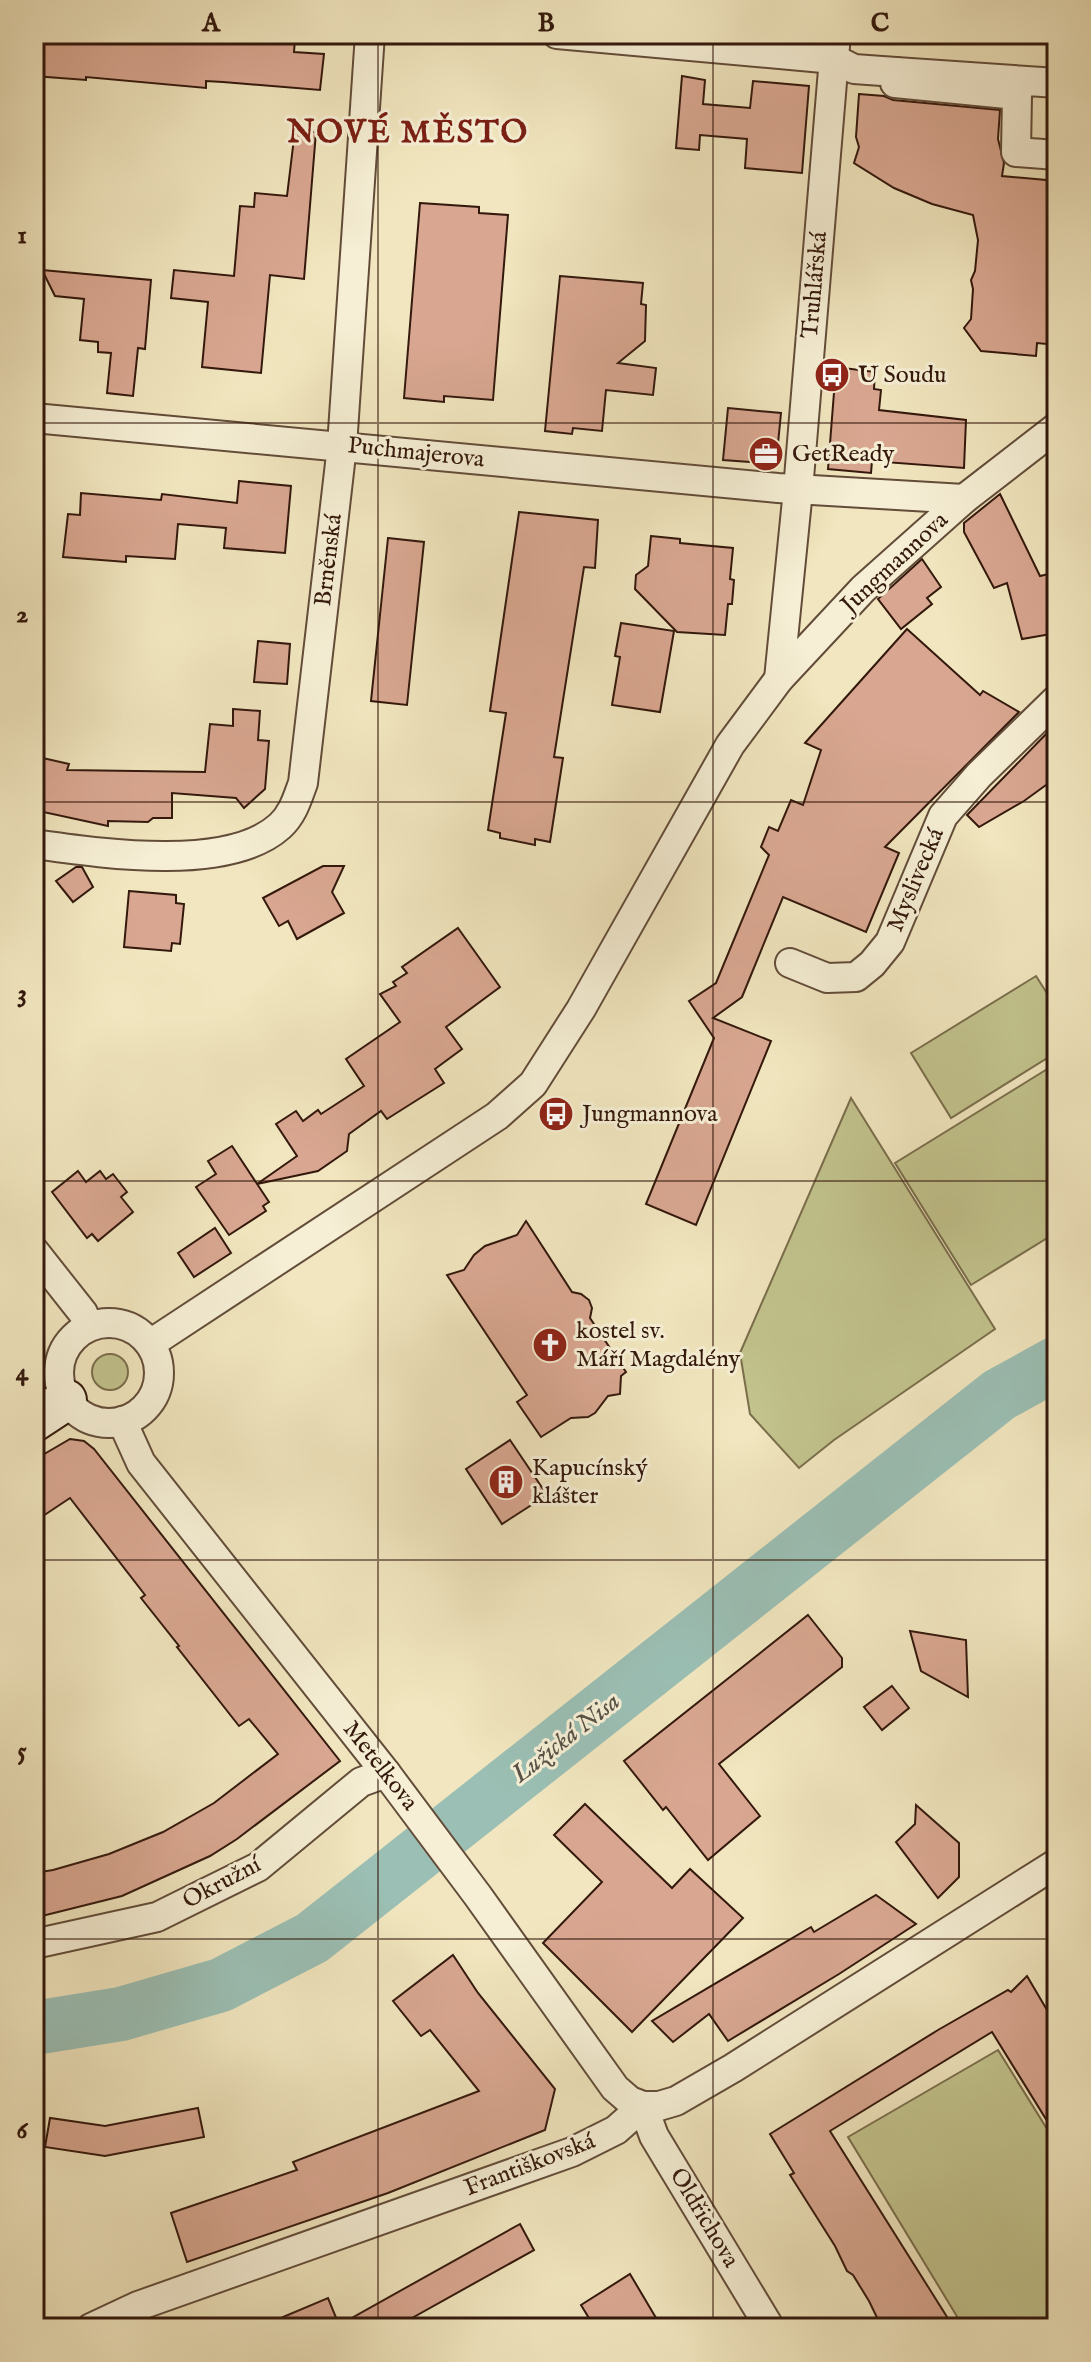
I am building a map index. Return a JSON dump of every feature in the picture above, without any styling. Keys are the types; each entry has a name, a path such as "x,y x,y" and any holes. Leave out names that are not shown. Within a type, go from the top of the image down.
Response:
{"street":[{"name":"Brněnská","path":"34,844 130,857 230,851 257,842 280,826 293,811 303,783 342,446 370,34"},
{"path":"557,34 835,47 854,69 1057,83"},
{"name":"Truhlářská","path":"779,679 835,47"},
{"path":"896,72 895,83 1017,95 1016,152 1057,155"},
{"name":"Puchmajerova","path":"34,418 798,490"},
{"name":"Jungmannova","path":"150,1344 497,1116 533,1084 581,1009 730,745 779,679 863,589 964,499 1057,427"},
{"name":"Jungmannova","path":"798,490 964,499"},
{"name":"Myslivecká","path":"790,963 827,978 856,977 872,964 890,942 943,816 979,775 1057,699"},
{"path":"34,1251 83,1313 89,1326"},
{"path":"106,1322 123,1325 138,1332 150,1344 159,1366 156,1390 143,1410 122,1421 107,1423 91,1420 77,1412 50,1411 59,1380 60,1358 71,1339 89,1326 106,1322"},
{"name":"Metelkova","path":"122,1421 141,1463 456,1865 615,2088 630,2101 643,2106"},
{"name":"Okružní","path":"34,1944 157,1917 258,1867 361,1782 386,1773"},
{"name":"Františkovská","path":"91,2328 138,2306 572,2152 616,2130 643,2106 676,2101 733,2068 1057,1863"},
{"name":"Oldřichova","path":"643,2106 654,2136 770,2328"}],"green space":[{"path":"1036,976 1057,1009 1057,1052 951,1118 911,1053"},
{"path":"1057,1063 1057,1232 971,1285 895,1163"},
{"path":"851,1098 995,1329 834,1440 799,1468 750,1414 740,1353"},
{"path":"110,1354 123,1359 128,1372 123,1385 110,1390 97,1385 92,1372 97,1359"},
{"path":"998,2050 1057,2145 1057,2324 1051,2328 964,2328 848,2137"}],"building":[{"path":"34,34 237,34 295,39 294,52 324,54 320,90 206,81 206,88 86,77 86,80 34,76"},
{"path":"682,76 705,80 703,104 750,108 753,81 809,86 802,173 745,168 747,139 700,135 699,150 676,148"},
{"path":"859,94 1000,110 998,139 1004,163 1002,176 1057,181 1057,345 1037,343 1036,356 981,351 964,328 971,319 971,280 978,240 973,215 932,204 894,188 854,163 859,147 856,137"},
{"path":"295,130 316,132 304,279 270,275 261,373 202,367 208,302 171,298 174,270 234,276 240,206 254,207 255,193 287,196"},
{"path":"420,203 479,207 479,213 508,215 493,400 444,396 444,402 404,398"},
{"path":"42,270 151,280 145,349 138,348 133,396 107,393 111,353 98,352 98,342 80,340 84,299 55,296"},
{"path":"560,276 643,283 641,304 646,305 645,341 618,363 656,368 653,395 606,390 602,431 573,428 572,434 545,431"},
{"path":"836,367 875,372 874,389 881,390 879,410 966,420 964,468 872,461 871,473 828,469"},
{"path":"728,408 781,413 776,464 723,460"},
{"path":"239,481 291,486 285,553 224,548 226,528 178,524 175,559 126,556 126,562 63,557 68,514 80,515 81,493 161,500 162,494 237,503"},
{"path":"1000,494 1040,576 1057,572 1057,633 1022,639 1007,583 994,588 964,532 964,523"},
{"path":"519,512 598,520 595,568 584,567 554,757 563,758 550,842 535,839 535,845 500,838 500,833 488,830 506,713 490,711"},
{"path":"651,536 680,539 680,543 733,548 730,579 734,580 732,604 728,604 725,635 677,632 635,589 636,575 648,566"},
{"path":"388,538 424,542 407,705 371,701"},
{"path":"922,559 941,587 927,598 932,604 901,629 878,599"},
{"path":"621,623 674,631 660,712 612,705 620,657 615,656"},
{"path":"907,629 980,695 983,691 1019,712 885,847 899,853 866,932 783,897 742,997 713,1018 771,1041 696,1225 646,1204 714,1038 689,1001 716,983 769,855 761,847 769,827 778,831 791,800 803,805 821,750 805,743"},
{"path":"258,641 290,644 287,684 254,682"},
{"path":"233,709 260,711 258,740 269,741 265,789 244,808 236,798 172,793 172,818 153,818 148,822 108,821 108,826 34,810 34,756 69,764 67,770 205,772 210,724 233,726"},
{"path":"1050,730 1057,734 1057,777 979,827 967,815"},
{"path":"323,866 344,866 332,892 344,913 297,939 288,921 279,926 263,898"},
{"path":"76,867 82,867 93,887 73,902 56,881"},
{"path":"129,891 176,895 176,903 184,904 180,944 172,943 171,951 124,947"},
{"path":"458,928 500,987 446,1027 462,1049 435,1069 444,1083 387,1119 381,1111 349,1134 347,1151 318,1171 257,1184 297,1156 276,1124 296,1111 303,1121 318,1110 321,1114 364,1086 346,1059 400,1022 380,994 396,986 393,982 407,973 402,967"},
{"path":"232,1146 269,1202 263,1206 266,1211 229,1235 196,1187 216,1174 208,1161"},
{"path":"78,1171 86,1182 100,1171 106,1179 113,1174 127,1192 121,1197 133,1212 98,1241 92,1234 87,1238 52,1192"},
{"name":"kostel sv. Máří Magdalény","path":"526,1221 572,1292 589,1300 592,1308 590,1318 626,1372 621,1376 620,1394 608,1396 588,1417 571,1418 541,1437 517,1402 527,1395 447,1275 464,1270 485,1246 517,1235"},
{"path":"215,1228 231,1253 194,1277 178,1253"},
{"path":"70,1439 84,1441 94,1449 340,1761 210,1856 122,1896 34,1918 34,1873 109,1854 163,1832 214,1803 278,1754 249,1719 239,1726 177,1647 141,1598 145,1595 70,1498 34,1522 34,1460"},
{"name":"Kapucínský klášter","path":"510,1440 547,1495 502,1524 466,1469"},
{"path":"808,1615 842,1658 842,1667 719,1764 760,1816 708,1860 624,1761"},
{"path":"910,1631 966,1640 968,1697 921,1671"},
{"path":"892,1686 909,1708 882,1730 864,1707"},
{"path":"585,1804 672,1888 690,1869 743,1918 632,2032 543,1943 602,1882 554,1835"},
{"path":"916,1805 959,1843 959,1877 938,1898 896,1842 915,1824"},
{"path":"876,1895 916,1924 728,2041 709,2014 673,2042 652,2021 811,1927 814,1932"},
{"path":"453,1955 478,1993 555,2089 545,2130 388,2193 187,2262 171,2213 297,2170 293,2162 479,2091 430,2030 421,2036 393,2001"},
{"path":"1027,1976 1057,2027 1057,2137 992,2032 830,2131 954,2328 882,2328 869,2301 853,2275 847,2271 835,2246 790,2175 794,2173 770,2134 938,2030 1008,1990 1011,1992"},
{"path":"198,2108 204,2137 105,2156 45,2147 50,2118 105,2126"},
{"path":"520,2224 534,2250 394,2328 257,2328 328,2298 339,2325"},
{"path":"630,2274 662,2328 595,2328 581,2305"}],"waterway":[{"name":"Lužická Nisa","path":"34,2028 121,2014 221,1985 312,1938 999,1395 1057,1363"}],"place":[{"name":"U Soudu","path":"832,375"},
{"name":"GetReady","path":"766,454"},
{"name":"Jungmannova","path":"556,1114"},
{"name":"kostel sv. Máří Magdalény","path":"550,1345"},
{"name":"Kapucínský klášter","path":"506,1482"}],"district":[{"name":"NOVÉ MĚSTO","path":"408,133"}]}
